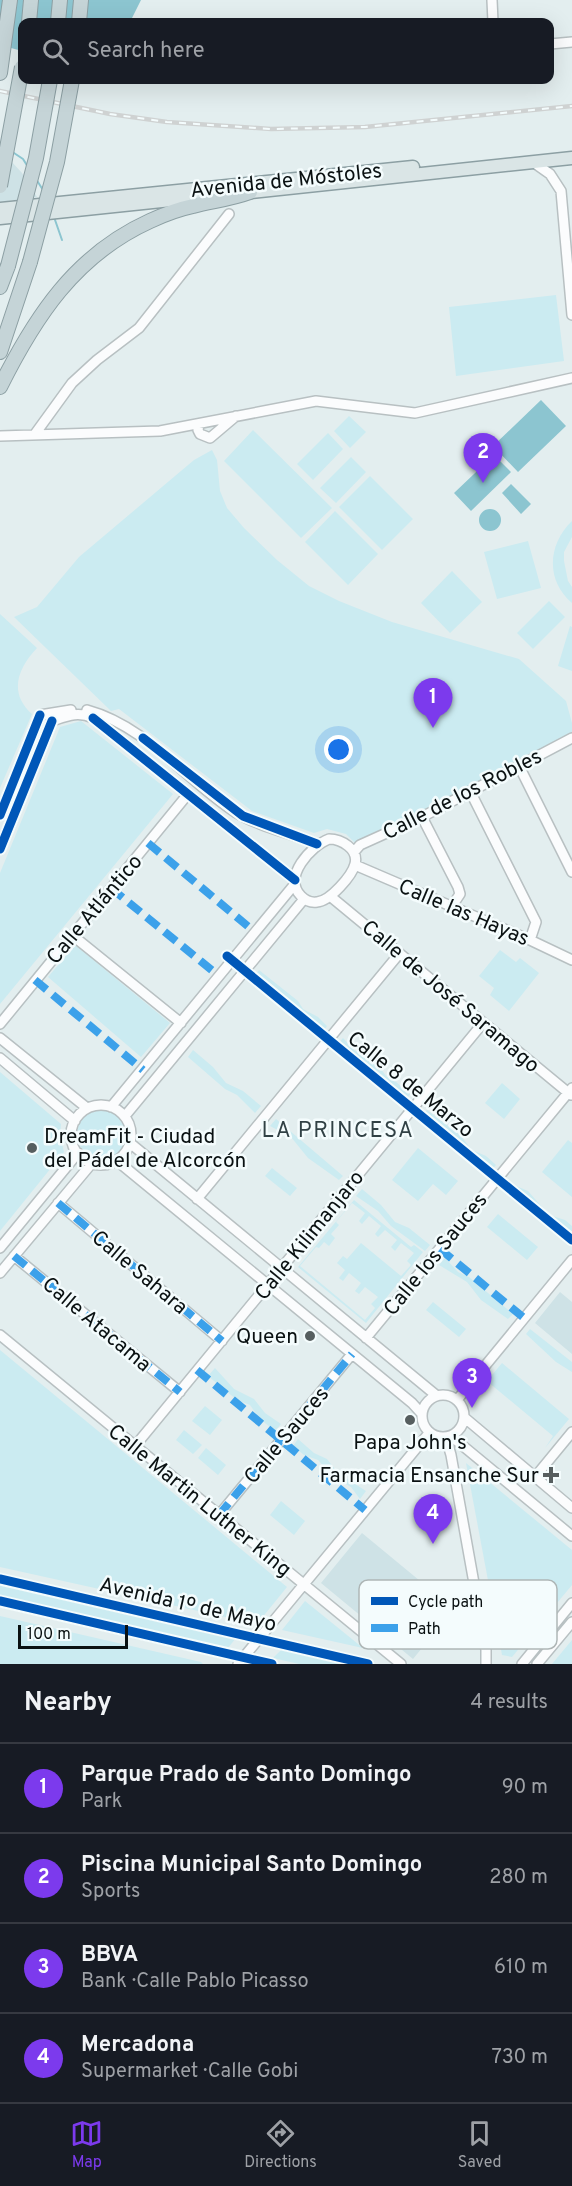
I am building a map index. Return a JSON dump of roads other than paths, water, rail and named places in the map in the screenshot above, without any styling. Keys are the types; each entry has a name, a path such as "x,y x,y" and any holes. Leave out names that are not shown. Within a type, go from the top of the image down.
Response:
{"highway":[{"path":"0,73 10,0"},
{"path":"29,18 31,0"},
{"path":"58,18 60,0"},
{"path":"79,18 81,0"},
{"path":"0,186 19,84"},
{"path":"0,287 8,266 36,158 49,84"},
{"path":"0,352 30,262 57,162 71,84"},
{"path":"0,387 29,331 46,306 62,286 96,254 122,236 150,221 192,206 234,198 250,192"},
{"path":"0,337 24,281"}],"main road":[{"name":"Avenida de Móstoles","path":"0,218 50,208 572,151"},
{"name":"Avenida de Móstoles","path":"0,209 50,208 250,192 572,158"}],"street":[{"path":"492,0 493,18"},
{"path":"554,44 572,42"},
{"path":"532,162 550,174 561,191 572,315"},
{"path":"35,434 72,383 97,360 140,328 229,214"},
{"path":"0,436 160,431 316,401 415,413 572,378"},
{"path":"199,424 200,434 210,438 236,416"},
{"path":"0,815 40,715 80,709 97,713 143,738 243,816 317,844"},
{"path":"0,849 52,721 76,713 93,718 189,794 294,882"},
{"name":"Calle de los Robles","path":"354,852 360,845 422,817 571,741"},
{"path":"519,766 572,872"},
{"path":"471,791 536,922 530,940"},
{"name":"Calle Atlántico","path":"0,1024 189,794"},
{"path":"422,817 458,887 460,894 452,906"},
{"path":"333,839 345,844 354,852 355,865 330,896 320,902 312,902 304,899 297,892 294,882 296,870 317,844 333,839"},
{"name":"Calle las Hayas","path":"355,865 572,960"},
{"path":"111,1107 294,882"},
{"name":"Calle de José Saramago","path":"330,896 483,1023 571,1092"},
{"path":"125,1116 304,899"},
{"path":"72,935 181,1023"},
{"path":"197,1199 399,954"},
{"name":"Calle Kilimanjaro","path":"135,1446 483,1023"},
{"path":"0,1038 87,1108"},
{"path":"0,1058 75,1121"},
{"name":"Calle los Sauces","path":"366,1338 571,1092"},
{"path":"95,1105 111,1107 125,1116 130,1128 130,1143 126,1151 116,1160 104,1164 92,1162 78,1153 71,1138 75,1121 87,1108 95,1105"},
{"path":"130,1143 437,1396"},
{"path":"0,1248 78,1153"},
{"path":"116,1160 412,1403 422,1414"},
{"path":"0,1273 92,1162"},
{"name":"Calle Sahara","path":"58,1203 222,1341"},
{"name":"Calle Atacama","path":"14,1256 180,1392"},
{"path":"457,1400 572,1260"},
{"name":"Calle Martin Luther King","path":"0,1335 359,1630"},
{"name":"Calle Sauces","path":"219,1515 352,1354"},
{"path":"448,1437 460,1430 465,1418 462,1405 450,1396 437,1396 428,1401 422,1414 422,1421 429,1433 448,1437 572,1536"},
{"path":"465,1418 572,1508"},
{"path":"535,1478 572,1432"},
{"path":"241,1661 429,1433"},
{"path":"448,1437 473,1580"},
{"name":"Avenida 1º de Mayo","path":"0,1579 368,1664"},
{"name":"Avenida 1º de Mayo","path":"0,1601 241,1661 272,1664"},
{"path":"557,1621 572,1602"},
{"path":"557,1640 572,1622"},
{"name":"Calle Martin Luther King","path":"383,1649 401,1664"},
{"path":"522,1664 534,1649"},
{"path":"537,1664 550,1649"}],"water":[{"path":"0,0 141,0 132,18 18,18 18,50 0,45"},
{"path":"541,400 566,426 518,472 493,446"},
{"path":"494,455 511,472 471,511 454,493"},
{"path":"511,484 531,504 521,514 502,493"},
{"path":"490,509 498,512 501,520 498,528 490,531 482,528 479,520 482,512"}],"waterway":[{"path":"11,151 23,159 28,167"},
{"path":"36,179 43,190"},
{"path":"54,217 62,240"}],"railway":[{"path":"0,91 110,114 167,122 271,129 365,127 572,106"}],"place":[{"name":"Piscina Municipal Santo Domingo","path":"483,483"},
{"name":"Parque Prado de Santo Domingo","path":"433,728"},
{"name":"DreamFit - Ciudad del Pádel de Alcorcón","path":"32,1148"},
{"name":"Queen","path":"310,1336"},
{"name":"BBVA","path":"472,1408"},
{"name":"Papa John's","path":"410,1420"},
{"name":"Farmacia Ensanche Sur","path":"551,1475"},
{"name":"Mercadona","path":"433,1544"}],"district":[{"name":"LA PRINCESA","path":"338,1129"}]}
